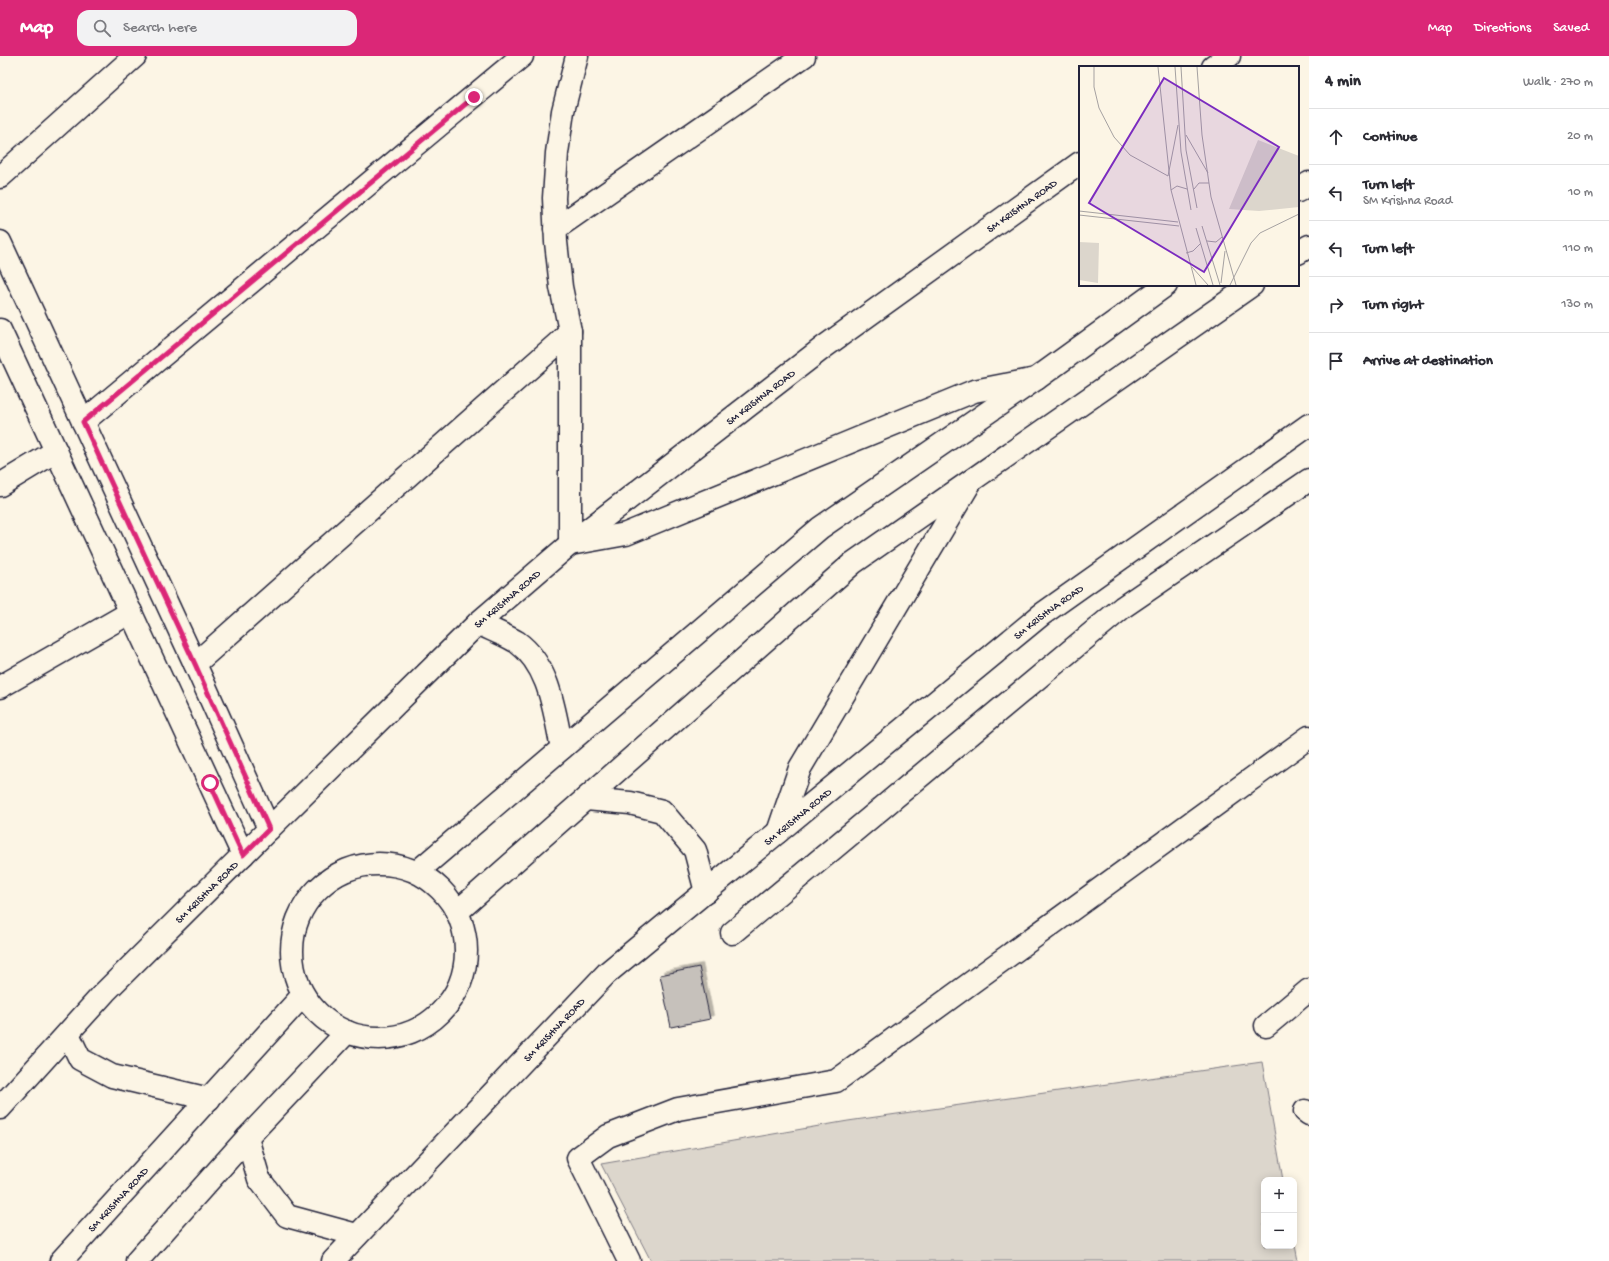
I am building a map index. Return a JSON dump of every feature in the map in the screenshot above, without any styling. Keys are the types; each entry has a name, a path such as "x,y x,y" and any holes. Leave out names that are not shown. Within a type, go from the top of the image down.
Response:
{"main road":[{"path":"0,176 135,56"},
{"path":"83,422 522,56"},
{"path":"577,56 563,111 557,153 554,198 555,229 561,287 570,331 570,544 626,534 974,391 1036,379"},
{"path":"555,229 804,56"},
{"path":"1214,66 1229,56"},
{"name":"SM KRISHNA ROAD","path":"0,1108 105,992 478,623 570,544 824,347 1079,164"},
{"path":"1299,190 1309,183"},
{"path":"0,242 195,664 269,829"},
{"path":"1299,252 1309,246"},
{"path":"417,872 820,528 1036,379 1165,286"},
{"path":"457,912 853,563 1251,286"},
{"path":"0,330 243,855"},
{"path":"195,664 570,331"},
{"name":"SM KRISHNA ROAD","path":"333,1261 608,973 1041,615 1309,426"},
{"path":"0,485 56,451"},
{"path":"778,832 800,768 971,480"},
{"path":"732,933 1123,607 1309,480"},
{"path":"0,687 131,612"},
{"path":"478,623 517,642 534,658 550,689 562,748"},
{"path":"629,1261 578,1158 608,1136 678,1109 836,1081 1309,737"},
{"path":"586,799 630,803 662,811 695,850 706,892"},
{"path":"362,864 390,864 417,872 439,888 457,912 466,941 464,971 452,999 432,1021 406,1034 376,1038 347,1032 321,1016 304,995 293,969 292,941 299,914 314,891 336,874 362,864"},
{"path":"1266,1026 1309,990"},
{"name":"SM KRISHNA ROAD","path":"61,1261 304,995"},
{"path":"137,1261 247,1138 347,1032"},
{"path":"68,1034 80,1059 112,1076 209,1099"},
{"path":"247,1138 259,1179 287,1216 357,1235"}],"shaded area":[{"path":"1262,1062 1282,1177 1261,1177 1261,1249 1296,1249 1298,1261 651,1261 601,1164 848,1121"}],"building":[{"path":"699,967 710,1019 671,1027 660,975"}],"route":[{"path":"210,783 243,855 269,829 195,664 83,422 474,97"}]}
